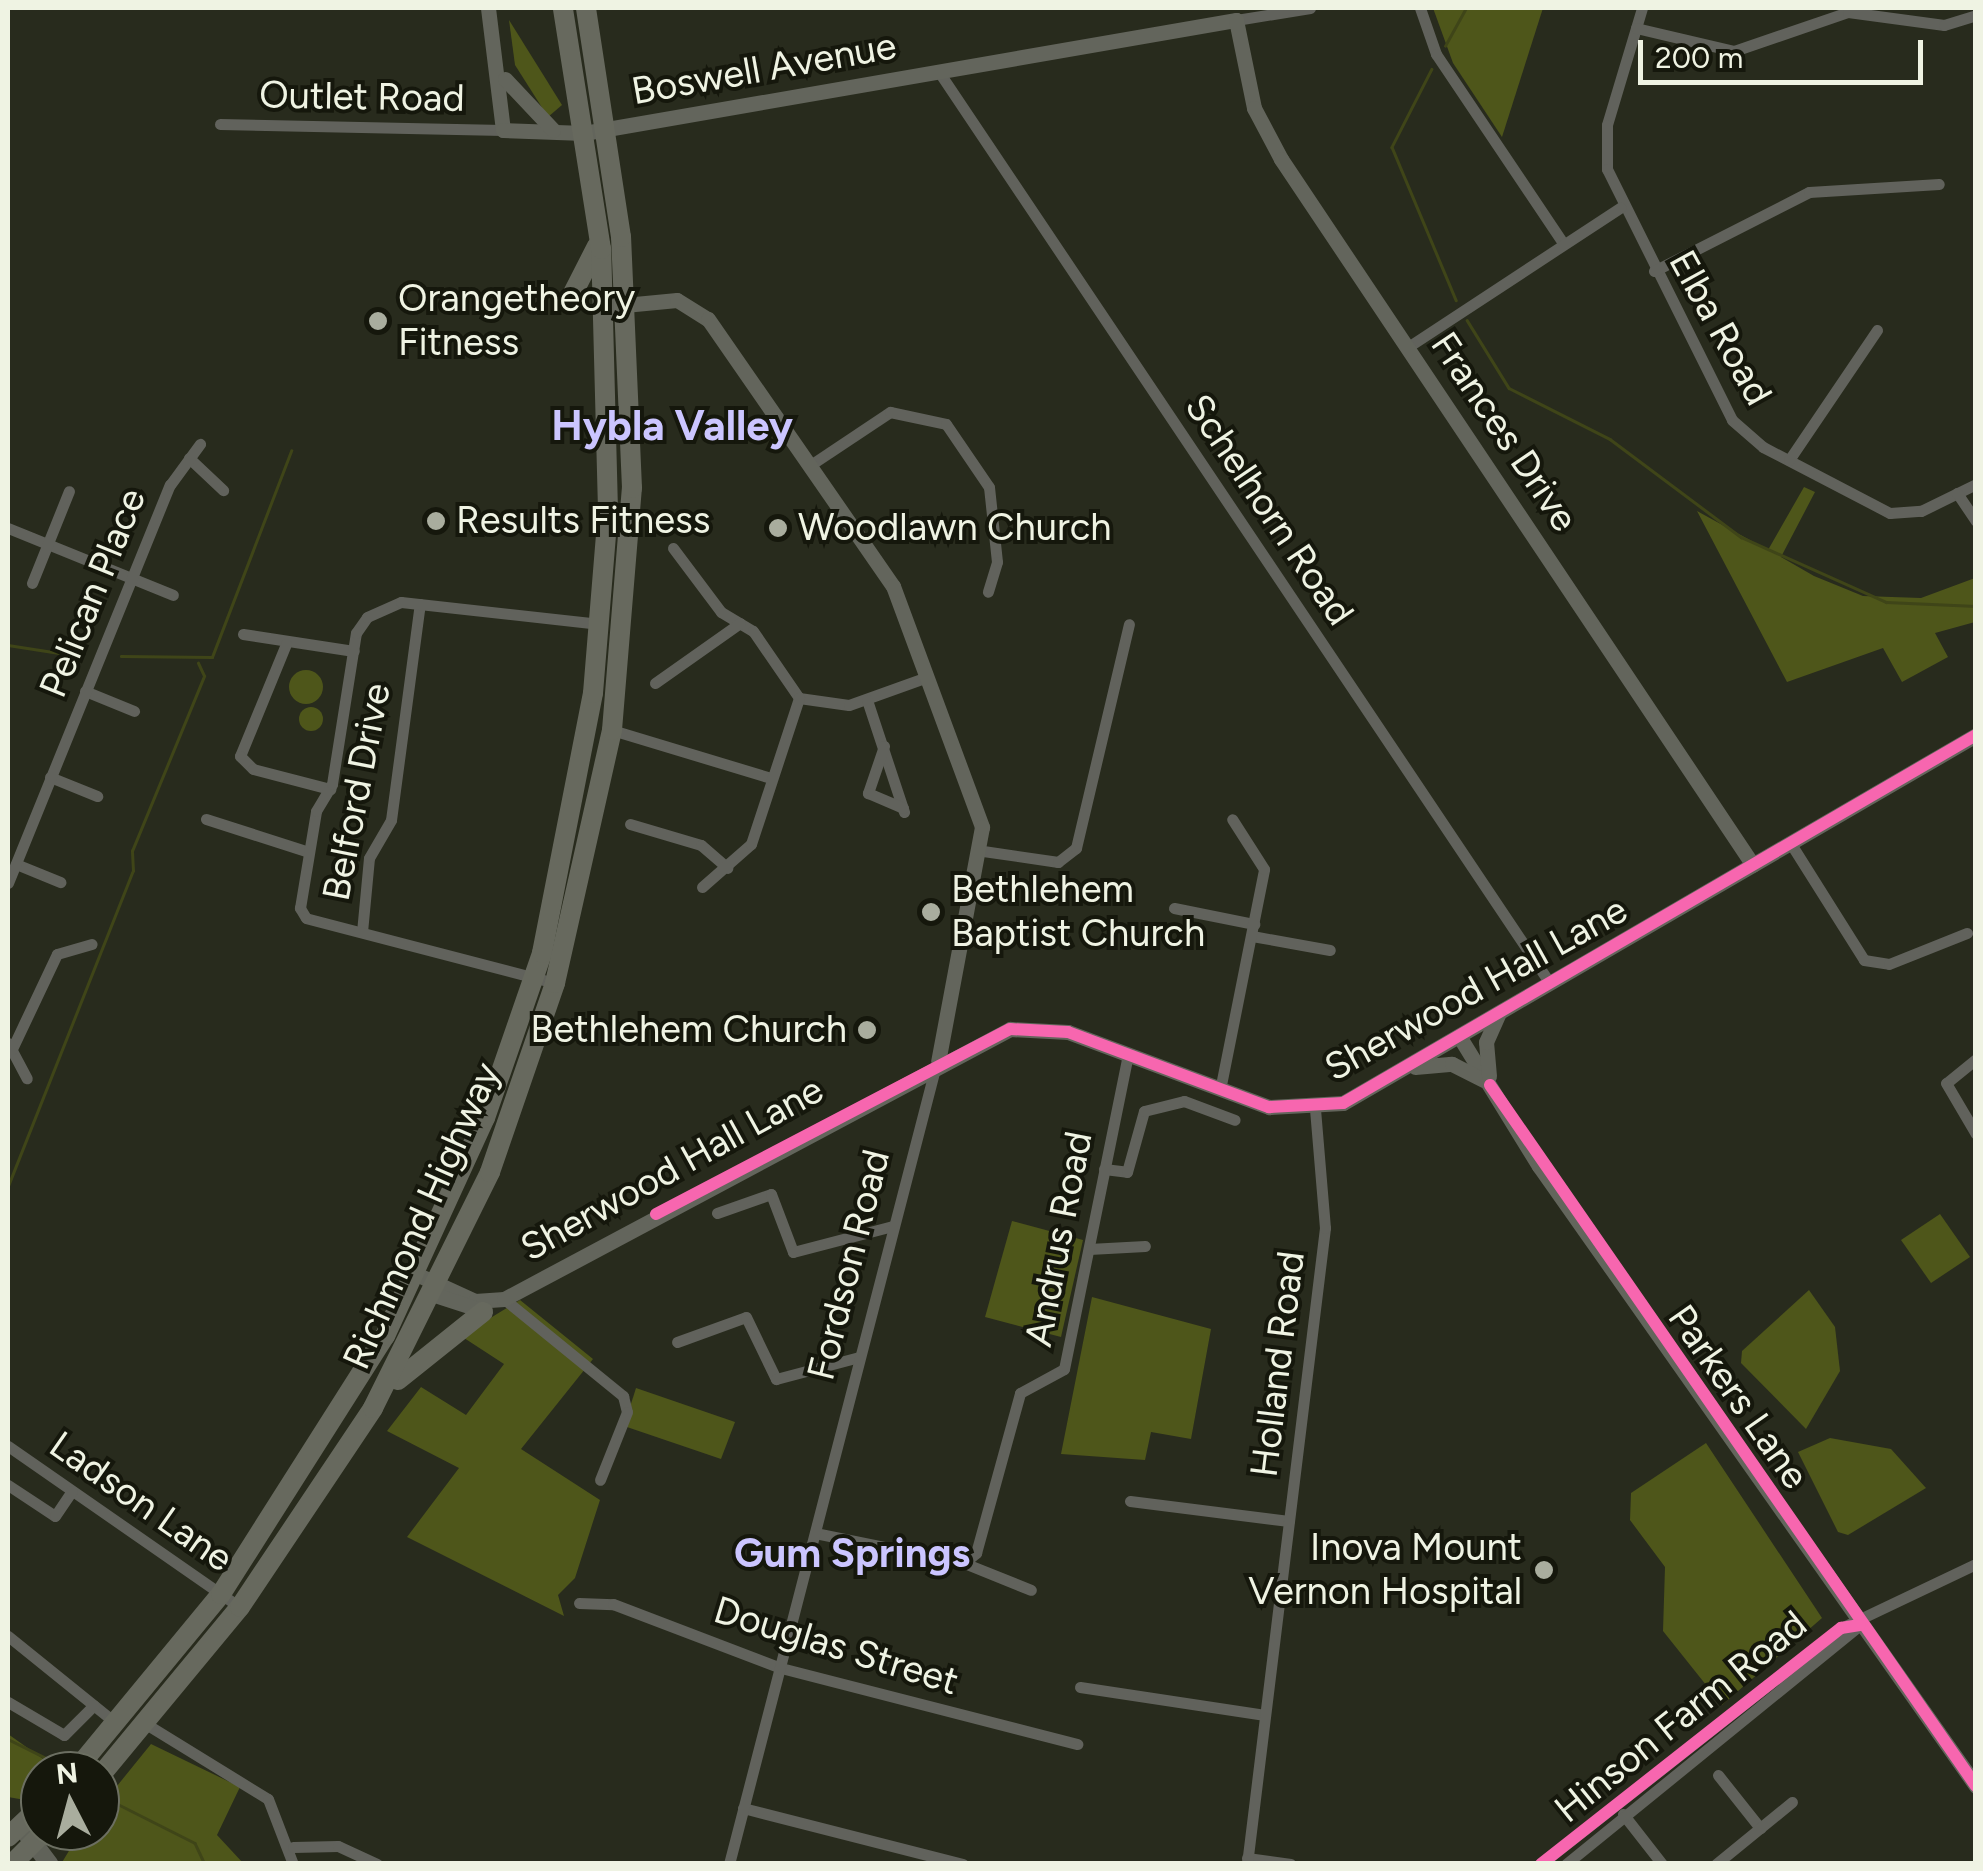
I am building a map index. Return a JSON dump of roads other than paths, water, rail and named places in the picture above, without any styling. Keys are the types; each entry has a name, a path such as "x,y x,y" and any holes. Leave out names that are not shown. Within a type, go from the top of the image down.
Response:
{"highway":[{"name":"Richmond Highway","path":"94,1751 221,1594 414,1278 534,976 577,793 601,624 616,306 599,229 563,8"},
{"name":"Richmond Highway","path":"120,1754 240,1607 373,1408 436,1289 492,1166 555,982 612,730 630,534 606,130 586,8"},
{"path":"568,303 590,269 599,229"},
{"path":"373,1408 438,1340 483,1312"}],"main road":[{"path":"488,8 500,68 503,130 584,133"},
{"name":"Boswell Avenue","path":"584,133 1236,20"},
{"name":"Frances Drive","path":"1236,20 1263,129 1754,866"},
{"path":"500,68 519,103 556,132"},
{"name":"Fordson Road","path":"616,306 677,300 700,311 886,570 976,805 982,851 938,1061"},
{"name":"Sherwood Hall Lane","path":"436,1289 476,1301 504,1298 938,1061 1024,1026 1128,1055 1269,1107 1315,1109 1409,1068 1549,982 1976,735"},
{"path":"1490,1085 1486,1050 1499,1014"},
{"name":"Parkers Lane","path":"1459,1036 1860,1624 1976,1786"},
{"path":"1409,1068 1452,1064 1490,1085"},
{"path":"414,1278 483,1312 504,1298"}],"street":[{"name":"Boswell Avenue","path":"1236,20 1310,8"},
{"path":"1420,8 1439,59 1563,243"},
{"name":"Elba Road","path":"1642,8 1605,138 1620,208 1732,420 1789,460 1890,512 1976,484"},
{"path":"1636,28 1734,51 1848,12 1944,24 1976,15"},
{"name":"Schelhorn Road","path":"939,72 1549,982"},
{"name":"Outlet Road","path":"220,124 503,130"},
{"path":"1654,271 1809,192 1939,184"},
{"path":"1408,347 1620,208"},
{"path":"1789,460 1877,330"},
{"path":"812,464 890,412 946,424 989,488 997,562 988,592"},
{"name":"Pelican Place","path":"8,883 131,578 189,458 200,444"},
{"path":"189,458 223,490"},
{"path":"32,583 69,490"},
{"path":"1957,493 1976,521"},
{"path":"8,528 174,595"},
{"path":"673,548 720,612 740,623 799,698"},
{"name":"Belford Drive","path":"420,604 391,820 369,858 362,932 306,918 309,852 330,789 354,651 367,617 420,604 601,624"},
{"path":"655,684 740,623"},
{"path":"982,851 1058,862 1076,848 1129,624"},
{"name":"Belford Drive","path":"243,634 286,644 354,651"},
{"name":"Belford Drive","path":"286,644 240,756 253,769 330,789"},
{"path":"799,698 867,700 927,678"},
{"path":"85,691 134,712"},
{"path":"702,887 751,844 799,698"},
{"path":"867,700 884,746 904,810 868,794 884,746"},
{"path":"612,730 771,778"},
{"path":"50,777 97,796"},
{"name":"Belford Drive","path":"206,819 309,852"},
{"path":"1220,1090 1264,869 1232,819"},
{"path":"630,824 701,845 726,868"},
{"path":"1791,844 1864,960 1889,964 1942,935 1967,933"},
{"path":"16,864 60,882"},
{"path":"1174,908 1330,950"},
{"path":"362,932 555,982"},
{"path":"27,1078 10,1046 57,954 92,944"},
{"name":"Andrus Road","path":"964,1563 976,1554 1024,1389 1064,1369 1128,1055"},
{"path":"1976,1059 1946,1083 1976,1134"},
{"name":"Fordson Road","path":"729,1864 938,1061"},
{"path":"1104,1170 1128,1172 1144,1111 1184,1101 1235,1120"},
{"name":"Holland Road","path":"1247,1861 1325,1228 1315,1109"},
{"path":"716,1213 771,1194 794,1252 893,1226"},
{"path":"1089,1249 1145,1246"},
{"path":"504,1298 624,1396 627,1412 600,1480"},
{"path":"677,1342 746,1316 776,1379 859,1357"},
{"name":"Ladson Lane","path":"8,1446 240,1607"},
{"path":"8,1485 55,1516 72,1491"},
{"path":"1130,1501 1289,1521"},
{"path":"815,1532 964,1563 1031,1590"},
{"name":"Hinson Farm Road","path":"1566,1864 1621,1812 1841,1628 1860,1624 1976,1564"},
{"name":"Douglas Street","path":"580,1603 618,1605 780,1668 1077,1744"},
{"path":"8,1636 117,1724"},
{"path":"1080,1687 1265,1715"},
{"path":"8,1702 64,1734 94,1706"},
{"path":"146,1724 256,1788 293,1847 293,1864"},
{"path":"1718,1775 1760,1828"},
{"path":"1716,1864 1792,1802"},
{"path":"743,1808 964,1864"},
{"path":"1621,1812 1662,1864"},
{"name":"Hinson Farm Road","path":"1541,1864 1621,1812"},
{"path":"293,1847 338,1846 377,1864"},
{"path":"1247,1861 1291,1864"}],"waterway":[{"path":"1445,46 1466,8"},
{"path":"1432,69 1392,147 1456,300"},
{"path":"1467,320 1509,388 1610,439 1741,537 1886,602 1976,606"},
{"path":"121,656 212,657 291,451"},
{"path":"8,645 78,656"},
{"path":"8,1186 133,871 132,851 204,676 198,663"},
{"path":"8,1739 32,1751"},
{"path":"120,1805 195,1843 205,1864"}],"place":[{"name":"Orangetheory Fitness","path":"378,321"},
{"name":"Results Fitness","path":"436,521"},
{"name":"Woodlawn Church","path":"778,528"},
{"name":"Bethlehem Baptist Church","path":"931,912"},
{"name":"Bethlehem Church","path":"867,1030"},
{"name":"Inova Mount Vernon Hospital","path":"1544,1570"}],"district":[{"name":"Hybla Valley","path":"672,426"},
{"name":"Gum Springs","path":"852,1553"}]}
